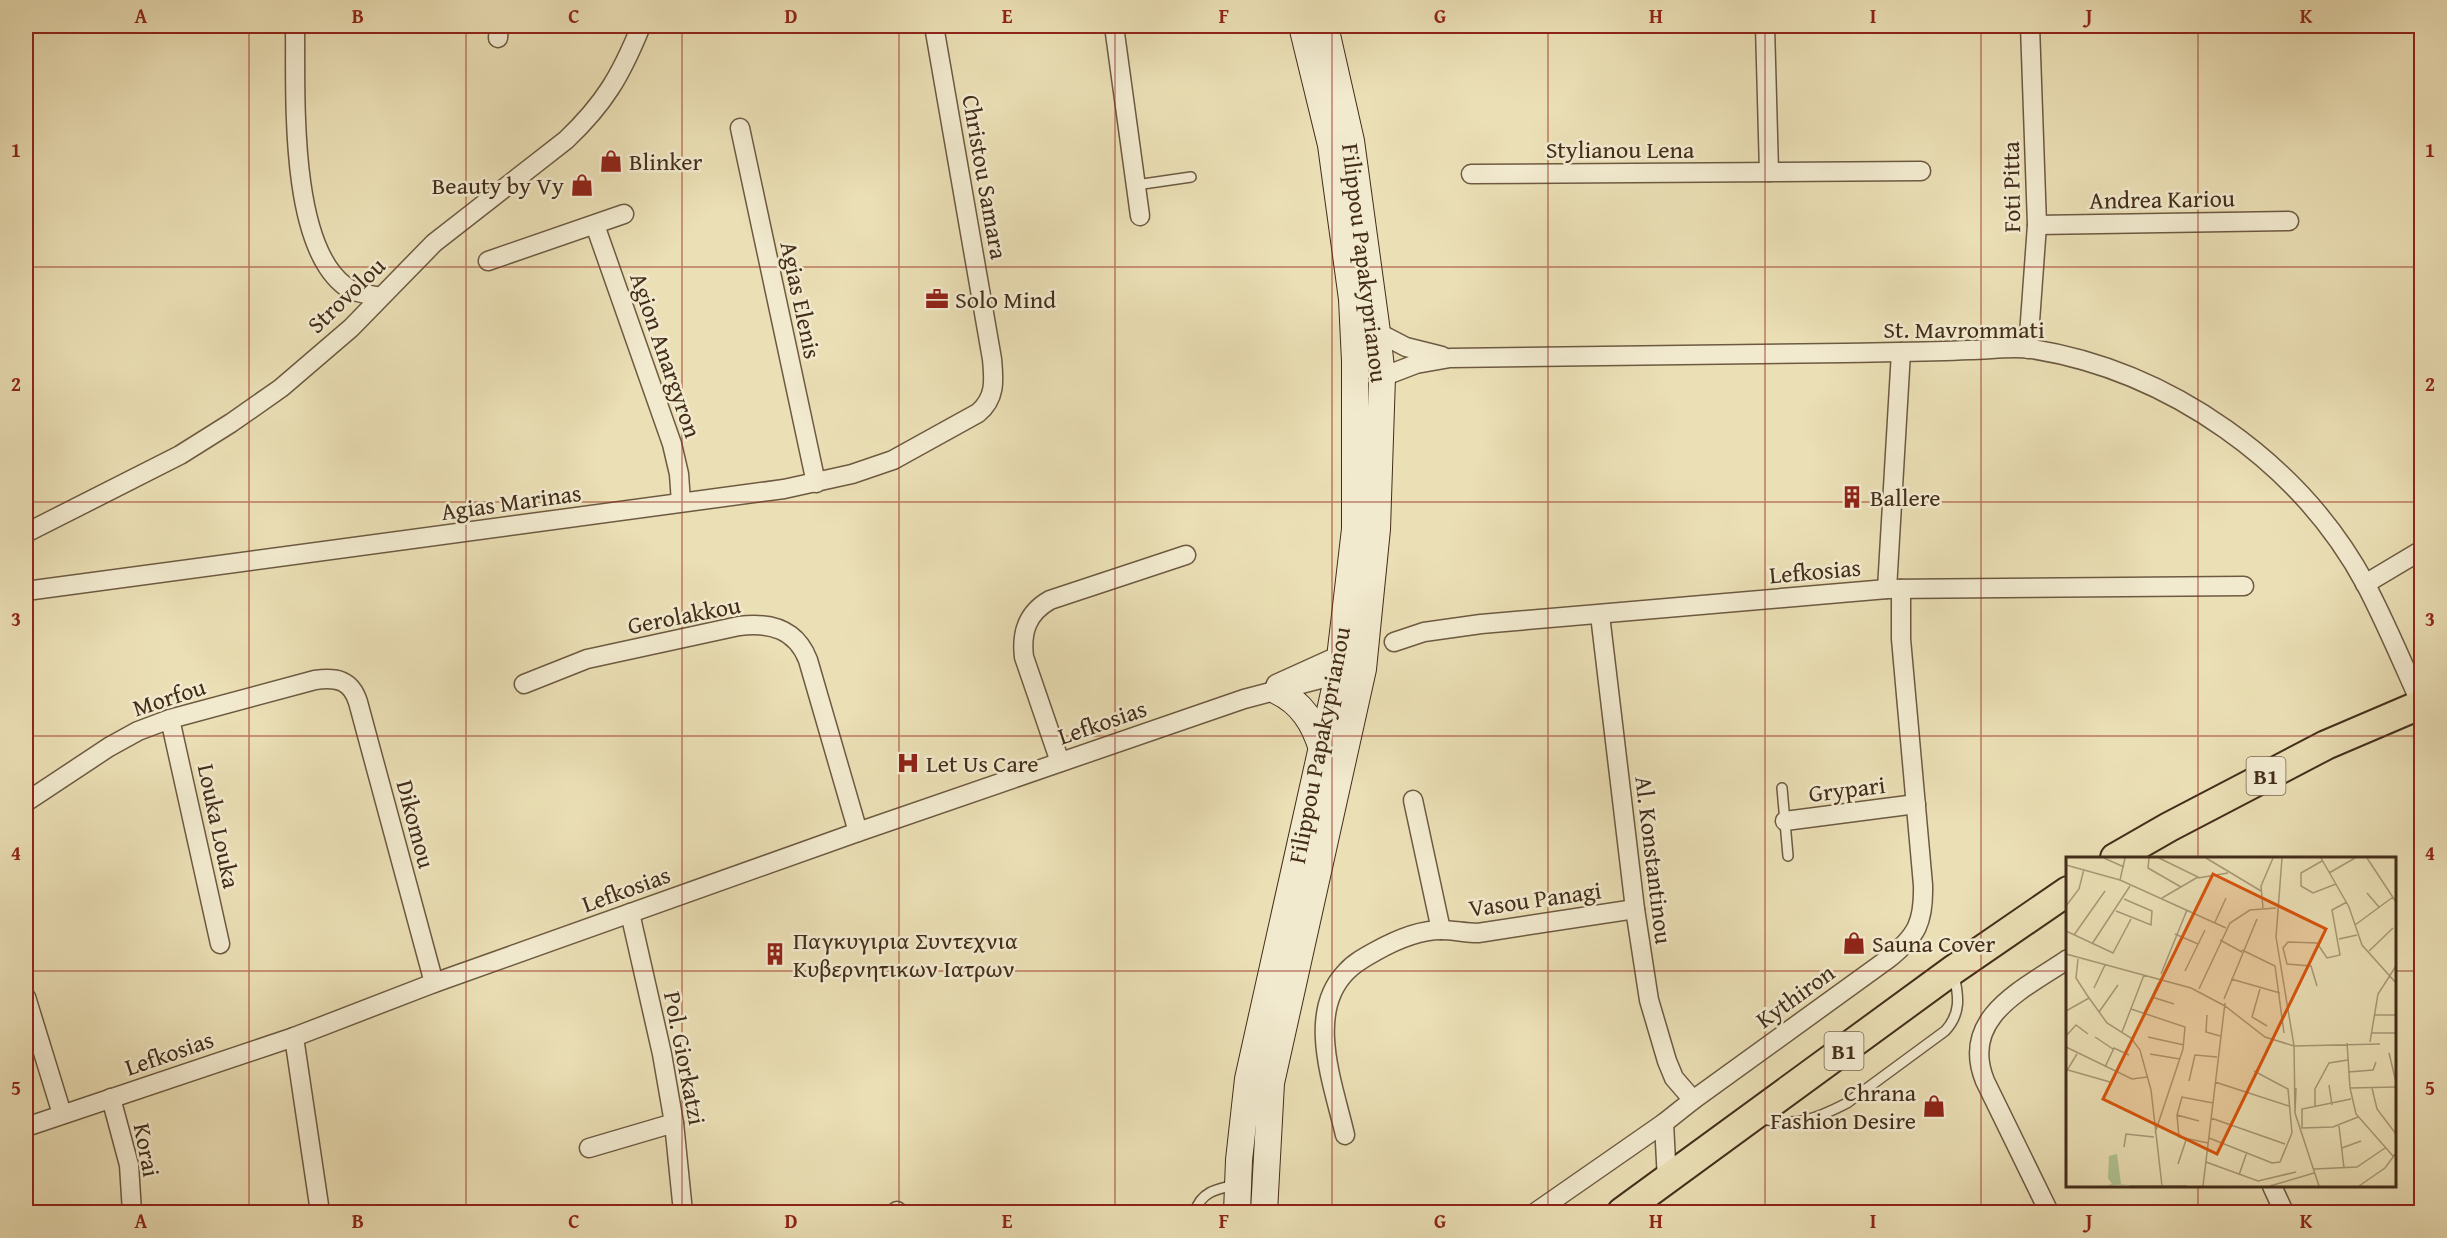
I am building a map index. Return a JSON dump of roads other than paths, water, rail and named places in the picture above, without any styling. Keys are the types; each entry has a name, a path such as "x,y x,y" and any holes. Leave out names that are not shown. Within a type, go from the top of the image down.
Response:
{"main road":[{"name":"Filippou Papakyprianou","path":"1237,1212 1248,1079 1339,665 1354,529 1355,361 1352,299 1331,145 1302,26"},
{"name":"Filippou Papakyprianou","path":"1264,1212 1271,1083 1365,657 1377,529 1382,377 1351,141 1325,26"},
{"path":"1277,691 1293,700 1303,710 1317,734 1322,749"},
{"name":"B1","path":"2117,857 2169,826 2326,745 2421,704"},
{"name":"B1","path":"1622,1212 1755,1117 1953,970 2066,892"}],"street":[{"path":"295,26 300,174 312,232 325,264 334,277 347,288 380,297"},
{"name":"Strovolou","path":"26,533 180,455 281,388 351,328 434,243 566,140 586,121 618,79 641,26"},
{"name":"Christou Samara","path":"934,26 992,359 994,387 986,407"},
{"path":"1114,26 1140,216"},
{"path":"1765,26 1769,172"},
{"name":"Foti Pitta","path":"2028,349 2037,225 2030,26"},
{"name":"Agias Elenis","path":"740,128 816,483"},
{"name":"Stylianou Lena","path":"1471,174 1921,171"},
{"path":"488,261 624,214"},
{"name":"Andrea Kariou","path":"2037,225 2289,221"},
{"name":"Agion Anargyron","path":"595,225 672,444 679,474 681,502"},
{"name":"St. Mavrommati","path":"1377,332 1406,347 1450,357"},
{"name":"St. Mavrommati","path":"1382,377 1416,364 1450,357 2028,349 2091,363 2130,377 2196,410 2266,460 2297,492 2326,525 2365,584 2421,704"},
{"name":"Kythiron","path":"1536,1212 1664,1123 1907,944 1917,929 1923,910 1923,885 1901,639 1894,589 1901,352"},
{"name":"Agias Marinas","path":"26,591 681,502 718,499 816,483 894,460 971,418 986,407"},
{"path":"2365,584 2421,550"},
{"path":"1060,762 1024,657 1026,622 1040,606 1050,600 1186,555"},
{"name":"Lefkosias","path":"1395,642 1424,632 1481,624 1894,589 2244,585"},
{"name":"Al. Konstantinou","path":"1600,615 1635,909 1649,1000 1660,1044 1674,1078 1693,1100"},
{"name":"Gerolakkou","path":"524,684 587,659 739,626 760,625 778,628 795,638 808,660 858,832"},
{"name":"Lefkosias","path":"26,1127 294,1037 434,983 858,832 1245,699 1277,691 1339,665 1365,657"},
{"name":"Lefkosias","path":"1245,699 1304,669 1339,665"},
{"name":"Morfou","path":"26,802 109,747 138,731 170,718 315,680 344,681"},
{"name":"Dikomou","path":"344,681 351,687 358,702 434,983"},
{"name":"Louka Louka","path":"170,718 220,944"},
{"name":"Vasou Panagi","path":"1413,800 1441,930"},
{"name":"Grypari","path":"1785,822 1916,804"},
{"name":"Vasou Panagi","path":"1345,1135 1326,1053 1325,1032 1333,990 1345,972 1360,960 1401,939 1441,930 1478,933 1635,909"},
{"name":"Pol. Giorkatzi","path":"630,913 662,1054 674,1123 683,1212"},
{"path":"2049,1212 1985,1081 1979,1052 1984,1026 1994,1012 2066,960"},
{"path":"26,997 62,1114"},
{"path":"294,1037 320,1212"},
{"name":"Korai","path":"111,1098 129,1165 132,1212"},
{"path":"589,1148 674,1123"},
{"path":"1664,1123 1667,1181"},
{"path":"2273,1187 2284,1212"}],"lane":[{"path":"1136,185 1191,177"},
{"path":"1782,788 1788,856"},
{"path":"1755,1117 1775,1123 1795,1123 1833,1110 1945,1031 1952,1024 1958,1009 1959,998 1953,970"},
{"path":"1194,1212 1201,1198 1206,1194 1238,1184"}],"place":[{"name":"Blinker","path":"611,161"},
{"name":"Beauty by Vy","path":"582,185"},
{"name":"Solo Mind","path":"937,299"},
{"name":"Ballere","path":"1852,497"},
{"name":"Let Us Care","path":"908,763"},
{"name":"Sauna Cover","path":"1854,943"},
{"name":"Παγκυγιρια Συντεχνια Κυβερνητικων Ιατρων","path":"775,954"},
{"name":"Chrana Fashion Desire","path":"1934,1106"}]}
